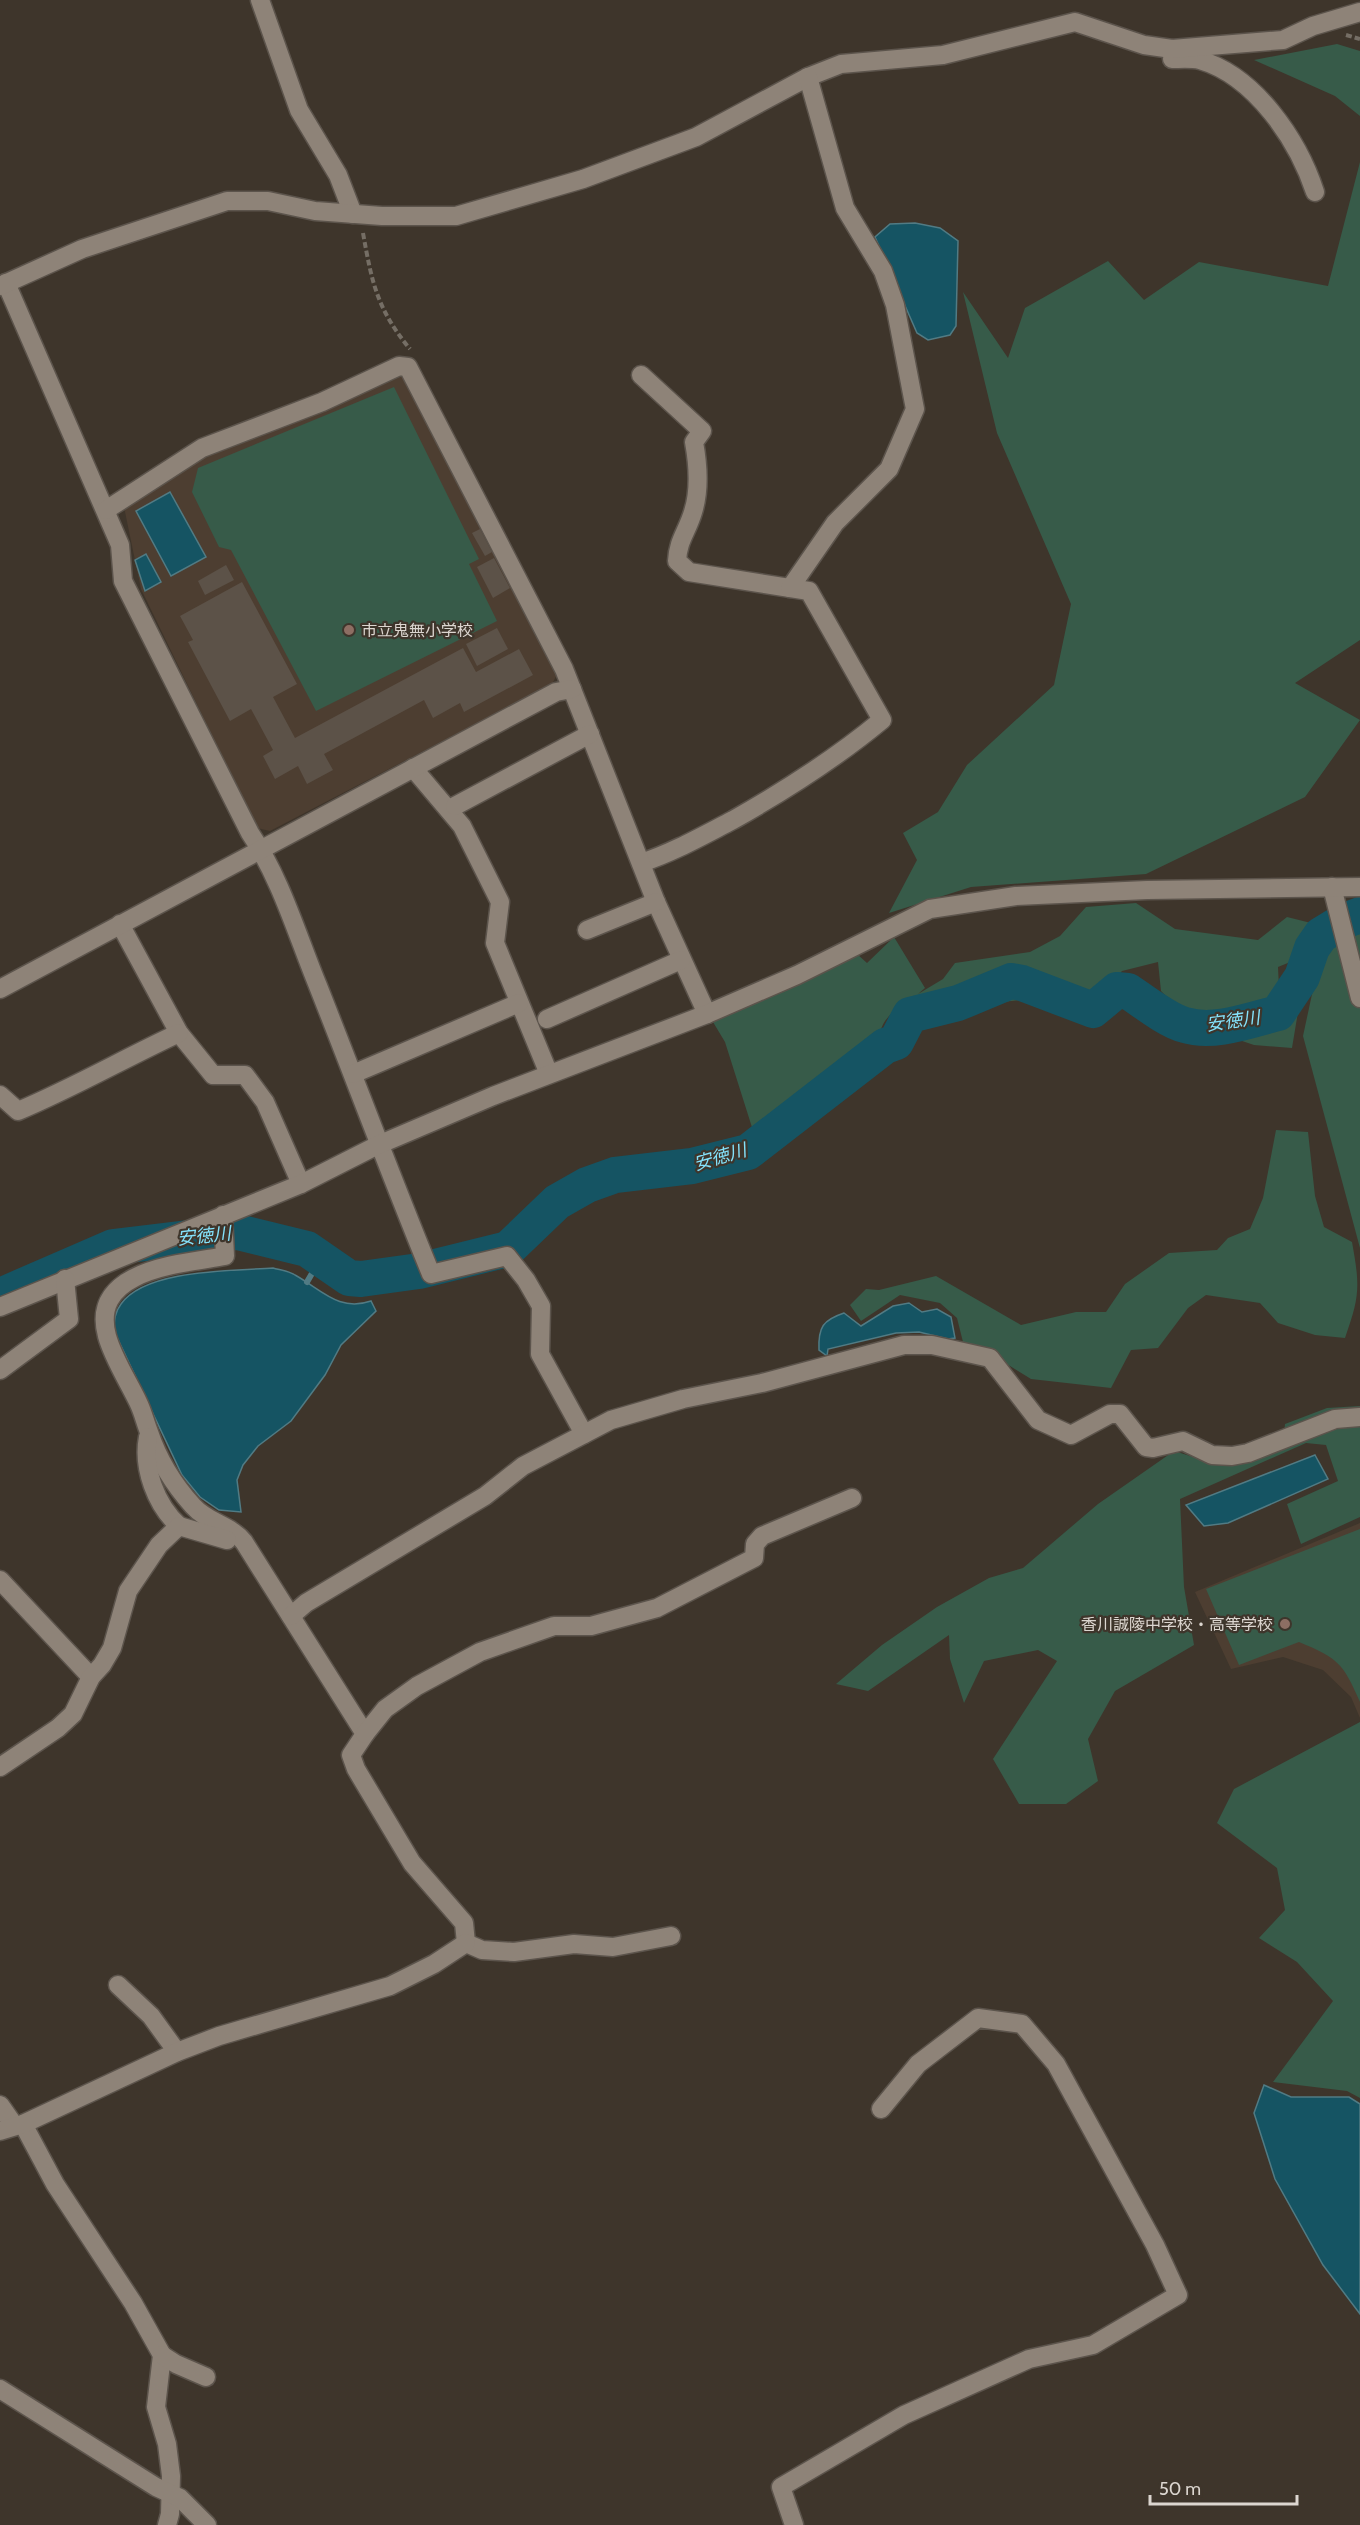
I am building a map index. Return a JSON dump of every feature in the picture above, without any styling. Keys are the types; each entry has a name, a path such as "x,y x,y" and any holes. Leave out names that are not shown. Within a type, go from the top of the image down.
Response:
{"street":[{"path":"260,0 299,110 338,175 356,214"},
{"path":"584,1434 540,1354 541,1306 526,1280 507,1256 431,1274 378,1145 271,868 123,581 120,546 106,510 3,285 82,249 227,201 268,201 315,211 356,214 456,216 583,179 696,137 808,77 841,64 943,55 1075,22 1144,45 1172,49 1283,40 1313,26 1360,12"},
{"path":"1144,45 1147,53 1161,60 1198,59 1227,72 1253,94 1275,119 1308,170 1315,192"},
{"path":"790,588 835,523 889,469 915,409 895,305 883,271 845,208 808,77"},
{"path":"106,510 202,448 322,402 399,366 408,367 573,689 656,902 707,1014"},
{"path":"641,375 702,431 694,442 698,481 693,512 678,544 677,561 690,572 809,591 882,720 846,750 789,789 672,853 641,863"},
{"path":"0,989 260,848 556,692 573,689"},
{"path":"456,806 590,734"},
{"path":"413,768 462,826 500,902 495,944 549,1074"},
{"path":"1332,887 1360,999"},
{"path":"0,1308 65,1279 301,1184 378,1145 493,1096 707,1014 797,975 930,909 971,901 1027,895 1360,887"},
{"path":"586,930 656,902"},
{"path":"120,924 179,1033 213,1076 245,1075 265,1102 301,1184"},
{"path":"547,1019 681,960"},
{"path":"352,1074 519,1003"},
{"path":"0,1095 18,1111 64,1092 129,1056 179,1033"},
{"path":"223,1215 225,1256 162,1267 131,1278 112,1294 105,1308 107,1336 144,1413 149,1432 172,1480 194,1508 212,1522 236,1532 244,1542 365,1734"},
{"path":"0,1370 69,1319 65,1279"},
{"path":"291,1616 306,1604 485,1496 523,1466 611,1420 646,1408 762,1383 904,1345 932,1345 990,1358 1038,1420 1071,1435 1110,1414 1120,1414 1146,1447 1153,1448 1183,1441 1212,1455 1232,1456 1248,1453 1335,1419 1360,1418"},
{"path":"149,1432 146,1447 151,1483 159,1501 179,1526 237,1543 244,1542"},
{"path":"466,1943 464,1923 412,1863 356,1769 351,1755 385,1709 417,1686 480,1652 555,1626 591,1626 657,1608 754,1558 754,1544 762,1536 852,1498"},
{"path":"0,1767 58,1728 74,1714 91,1677 102,1665 112,1648 128,1591 159,1545 179,1526"},
{"path":"0,1580 91,1677"},
{"path":"466,1943 482,1950 514,1952 574,1944 614,1947 671,1936"},
{"path":"12,2127 177,2052 299,2011 390,1986 434,1964 466,1943"},
{"path":"118,1985 152,2016 177,2052"},
{"path":"794,2525 781,2487 904,2415 1029,2359 1093,2345 1178,2295 1155,2246 1056,2064 1022,2024 978,2018 918,2064 881,2109"},
{"path":"0,2105 12,2127 55,2184 127,2294 162,2355 206,2377"},
{"path":"162,2355 156,2407 168,2444 171,2476 170,2514 167,2525"},
{"path":"0,2389 147,2481 169,2492 207,2525"}],"path":[{"path":"356,214 371,278 382,310 414,354 408,367"}],"shaded area":[{"name":"市立鬼無小学校","path":"395,374 406,379 559,671 552,684 270,831 257,828 141,589 124,507 208,456"},
{"name":"香川誠陵中学校・高等学校","path":"1360,1523 1360,1718 1351,1697 1323,1670 1283,1657 1231,1669 1195,1592"}],"green space":[{"path":"1337,44 1360,51 1360,116 1335,96 1254,60"},
{"path":"1360,162 1360,640 1295,683 1360,720 1305,797 1146,874 971,887 889,913 917,860 903,833 938,812 967,765 1054,685 1071,604 997,433 963,292 1008,358 1025,308 1108,261 1144,300 1199,262 1328,286"},
{"path":"394,387 479,559 469,564 497,621 316,711 231,550 219,547 192,492 198,468"},
{"path":"1136,903 1175,929 1258,940 1287,917 1319,925 1300,958 1278,967 1279,988 1300,1000 1292,1048 1254,1045 1194,1025 1161,991 1158,962 1122,971 1085,1014 1044,1003 1022,1000 988,1006 888,1037 886,1023 915,995 885,1021 881,1028 880,1044 756,1140 725,1042 713,1022 857,954 867,963 894,937 925,988 918,994 943,979 955,963 1030,952 1060,936 1086,907"},
{"path":"1360,913 1360,1248 1303,1036 1328,920"},
{"path":"1276,1130 1308,1132 1315,1196 1324,1227 1352,1242 1357,1291 1354,1311 1345,1338 1315,1335 1278,1323 1260,1303 1206,1295 1188,1308 1158,1348 1131,1350 1111,1388 1031,1379 989,1353 964,1346 957,1318 940,1303 900,1295 861,1321 850,1305 866,1289 879,1290 936,1276 1021,1325 1076,1312 1106,1312 1125,1284 1169,1253 1217,1250 1228,1238 1250,1229 1263,1198"},
{"path":"1360,1406 1360,1517 1301,1544 1287,1504 1338,1481 1326,1445 1306,1443 1180,1499 1184,1587 1194,1645 1115,1691 1088,1739 1098,1781 1066,1804 1019,1804 993,1759 1057,1661 1038,1650 984,1661 964,1703 950,1659 949,1635 868,1691 836,1684 882,1645 937,1607 989,1578 1023,1568 1098,1504 1174,1451 1200,1459 1283,1447 1285,1424 1327,1408"},
{"name":"香川誠陵中学校・高等学校","path":"1360,1529 1360,1702 1349,1678 1338,1663 1299,1642 1239,1665 1206,1589"},
{"path":"1360,1722 1360,2098 1347,2091 1273,2082 1333,2001 1297,1962 1259,1938 1285,1910 1277,1868 1217,1823 1234,1789"}],"water":[{"path":"915,223 940,228 958,241 956,326 950,335 928,340 917,333 875,237 890,224"},
{"path":"170,492 206,557 171,576 136,511"},
{"path":"146,554 161,582 145,591 135,560"},
{"path":"273,1268 293,1274 340,1302 360,1304 371,1301 376,1311 341,1345 325,1375 291,1421 258,1446 243,1465 237,1480 241,1512 219,1510 200,1497 182,1475 114,1331 115,1316 121,1304 133,1293 150,1284 170,1278 214,1271"},
{"path":"909,1303 922,1312 937,1309 951,1317 955,1338 948,1339 919,1332 896,1333 828,1349 827,1356 819,1350 821,1330 831,1318 844,1313 861,1326 893,1306"},
{"path":"1315,1455 1328,1479 1228,1523 1204,1526 1186,1505"},
{"path":"1264,2085 1291,2097 1349,2097 1360,2104 1360,2314 1323,2265 1275,2179 1254,2113"}],"building":[{"path":"480,529 492,552 485,556 472,533"},
{"path":"494,558 510,588 493,598 477,567"},
{"path":"226,565 234,580 205,595 198,581"},
{"path":"242,582 297,684 273,697 295,738 463,648 476,672 519,649 533,675 464,712 460,703 433,718 424,700 324,754 333,770 307,784 298,766 275,779 263,756 273,750 251,709 230,721 188,642 193,640 180,616"},
{"path":"497,628 508,649 477,666 466,644"}],"waterway":[{"name":"安徳川","path":"0,1296 113,1247 238,1232 307,1249 349,1278 361,1279 419,1271 508,1249 557,1202 587,1185 615,1175 692,1166 748,1152 885,1046 896,1042 910,1015 958,1003 1011,981 1093,1010 1117,990 1128,991 1178,1023 1208,1028 1232,1025 1278,1013 1302,977 1312,948 1321,935 1344,921 1360,915"},
{"path":"307,1282 321,1258"}],"place":[{"name":"市立鬼無小学校","path":"349,630"},
{"name":"香川誠陵中学校・高等学校","path":"1285,1624"}]}
